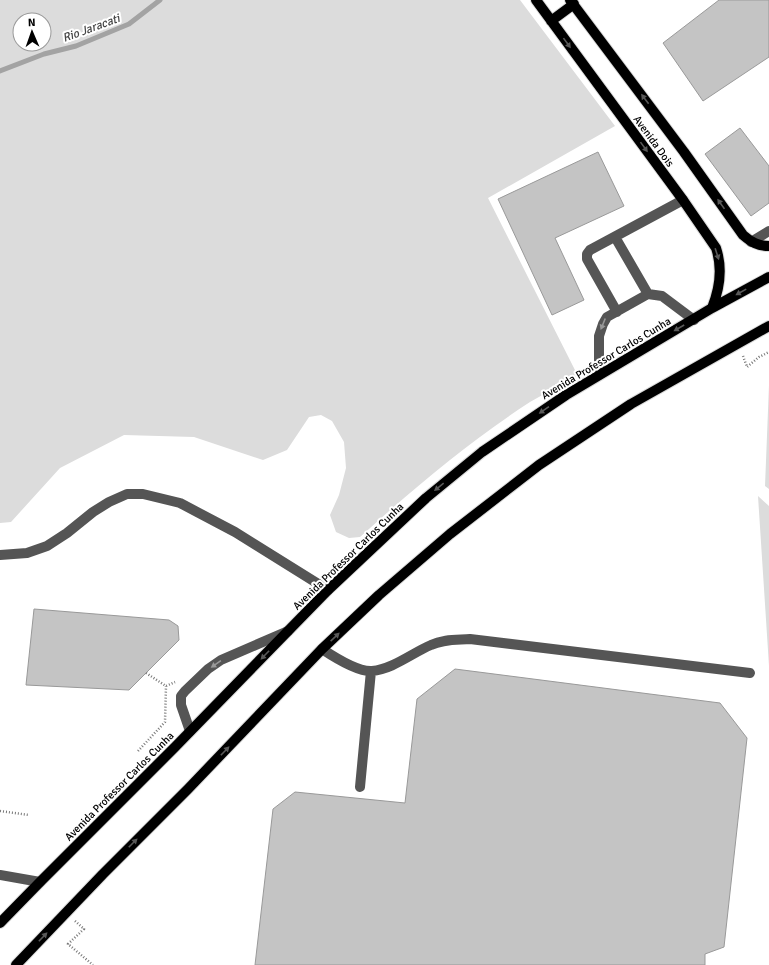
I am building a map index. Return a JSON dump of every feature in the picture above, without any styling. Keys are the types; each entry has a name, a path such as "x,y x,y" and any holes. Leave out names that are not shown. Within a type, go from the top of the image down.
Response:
{"main road":[{"name":"Avenida Dois","path":"536,0 683,200 716,248 719,257 720,280 718,293 712,308"},
{"name":"Avenida Dois","path":"572,2 684,152 743,235 751,242"},
{"path":"551,21 572,2"},
{"path":"751,242 769,246"},
{"name":"Avenida Professor Carlos Cunha","path":"0,923 328,590 426,498 482,452 566,395 712,308 769,277"},
{"path":"16,965 322,649 379,595 450,534 539,465 631,404 738,342 769,326"}],"street":[{"path":"617,312 587,259 587,254 590,250 683,200"},
{"path":"751,242 769,231"},
{"path":"615,236 648,294"},
{"path":"599,375 600,336 603,324 607,317 648,294 662,296 694,320"},
{"path":"0,555 27,553 47,546 67,534 92,512 109,502 127,494 143,494 180,503 235,532 328,590"},
{"path":"190,731 181,705 180,696 184,691 221,660 290,630"},
{"path":"322,649 349,666 371,671 390,666 432,644 450,640 470,639 750,673"},
{"path":"360,787 371,671"},
{"path":"0,875 40,882"}],"path":[{"path":"738,342 747,367 759,357 769,352"},
{"path":"138,751 165,722 166,686"},
{"path":"0,811 29,815"},
{"path":"67,912 84,929 68,944 93,965"}],"shaded area":[{"path":"0,0 520,0 615,126 488,198 578,376 530,402 485,433 421,483 360,537 349,538 336,532 330,515 339,495 346,468 344,442 332,421 321,415 309,417 287,450 263,460 194,437 124,435 60,468 11,522 0,523"},
{"path":"769,385 769,489 765,486"},
{"path":"758,496 769,506 769,666"}],"building":[{"path":"719,0 769,0 769,57 703,101 663,43"},
{"path":"740,128 769,166 769,203 751,216 705,154"},
{"path":"598,152 624,206 555,238 584,300 552,315 498,199"},
{"path":"34,609 169,620 178,626 179,640 129,690 26,685"},
{"path":"455,669 720,703 747,738 724,947 705,954 705,965 255,965 273,809 295,792 405,803 417,699"}],"waterway":[{"name":"Rio Jaracati","path":"0,71 44,54 76,46 129,24 160,0"}]}
